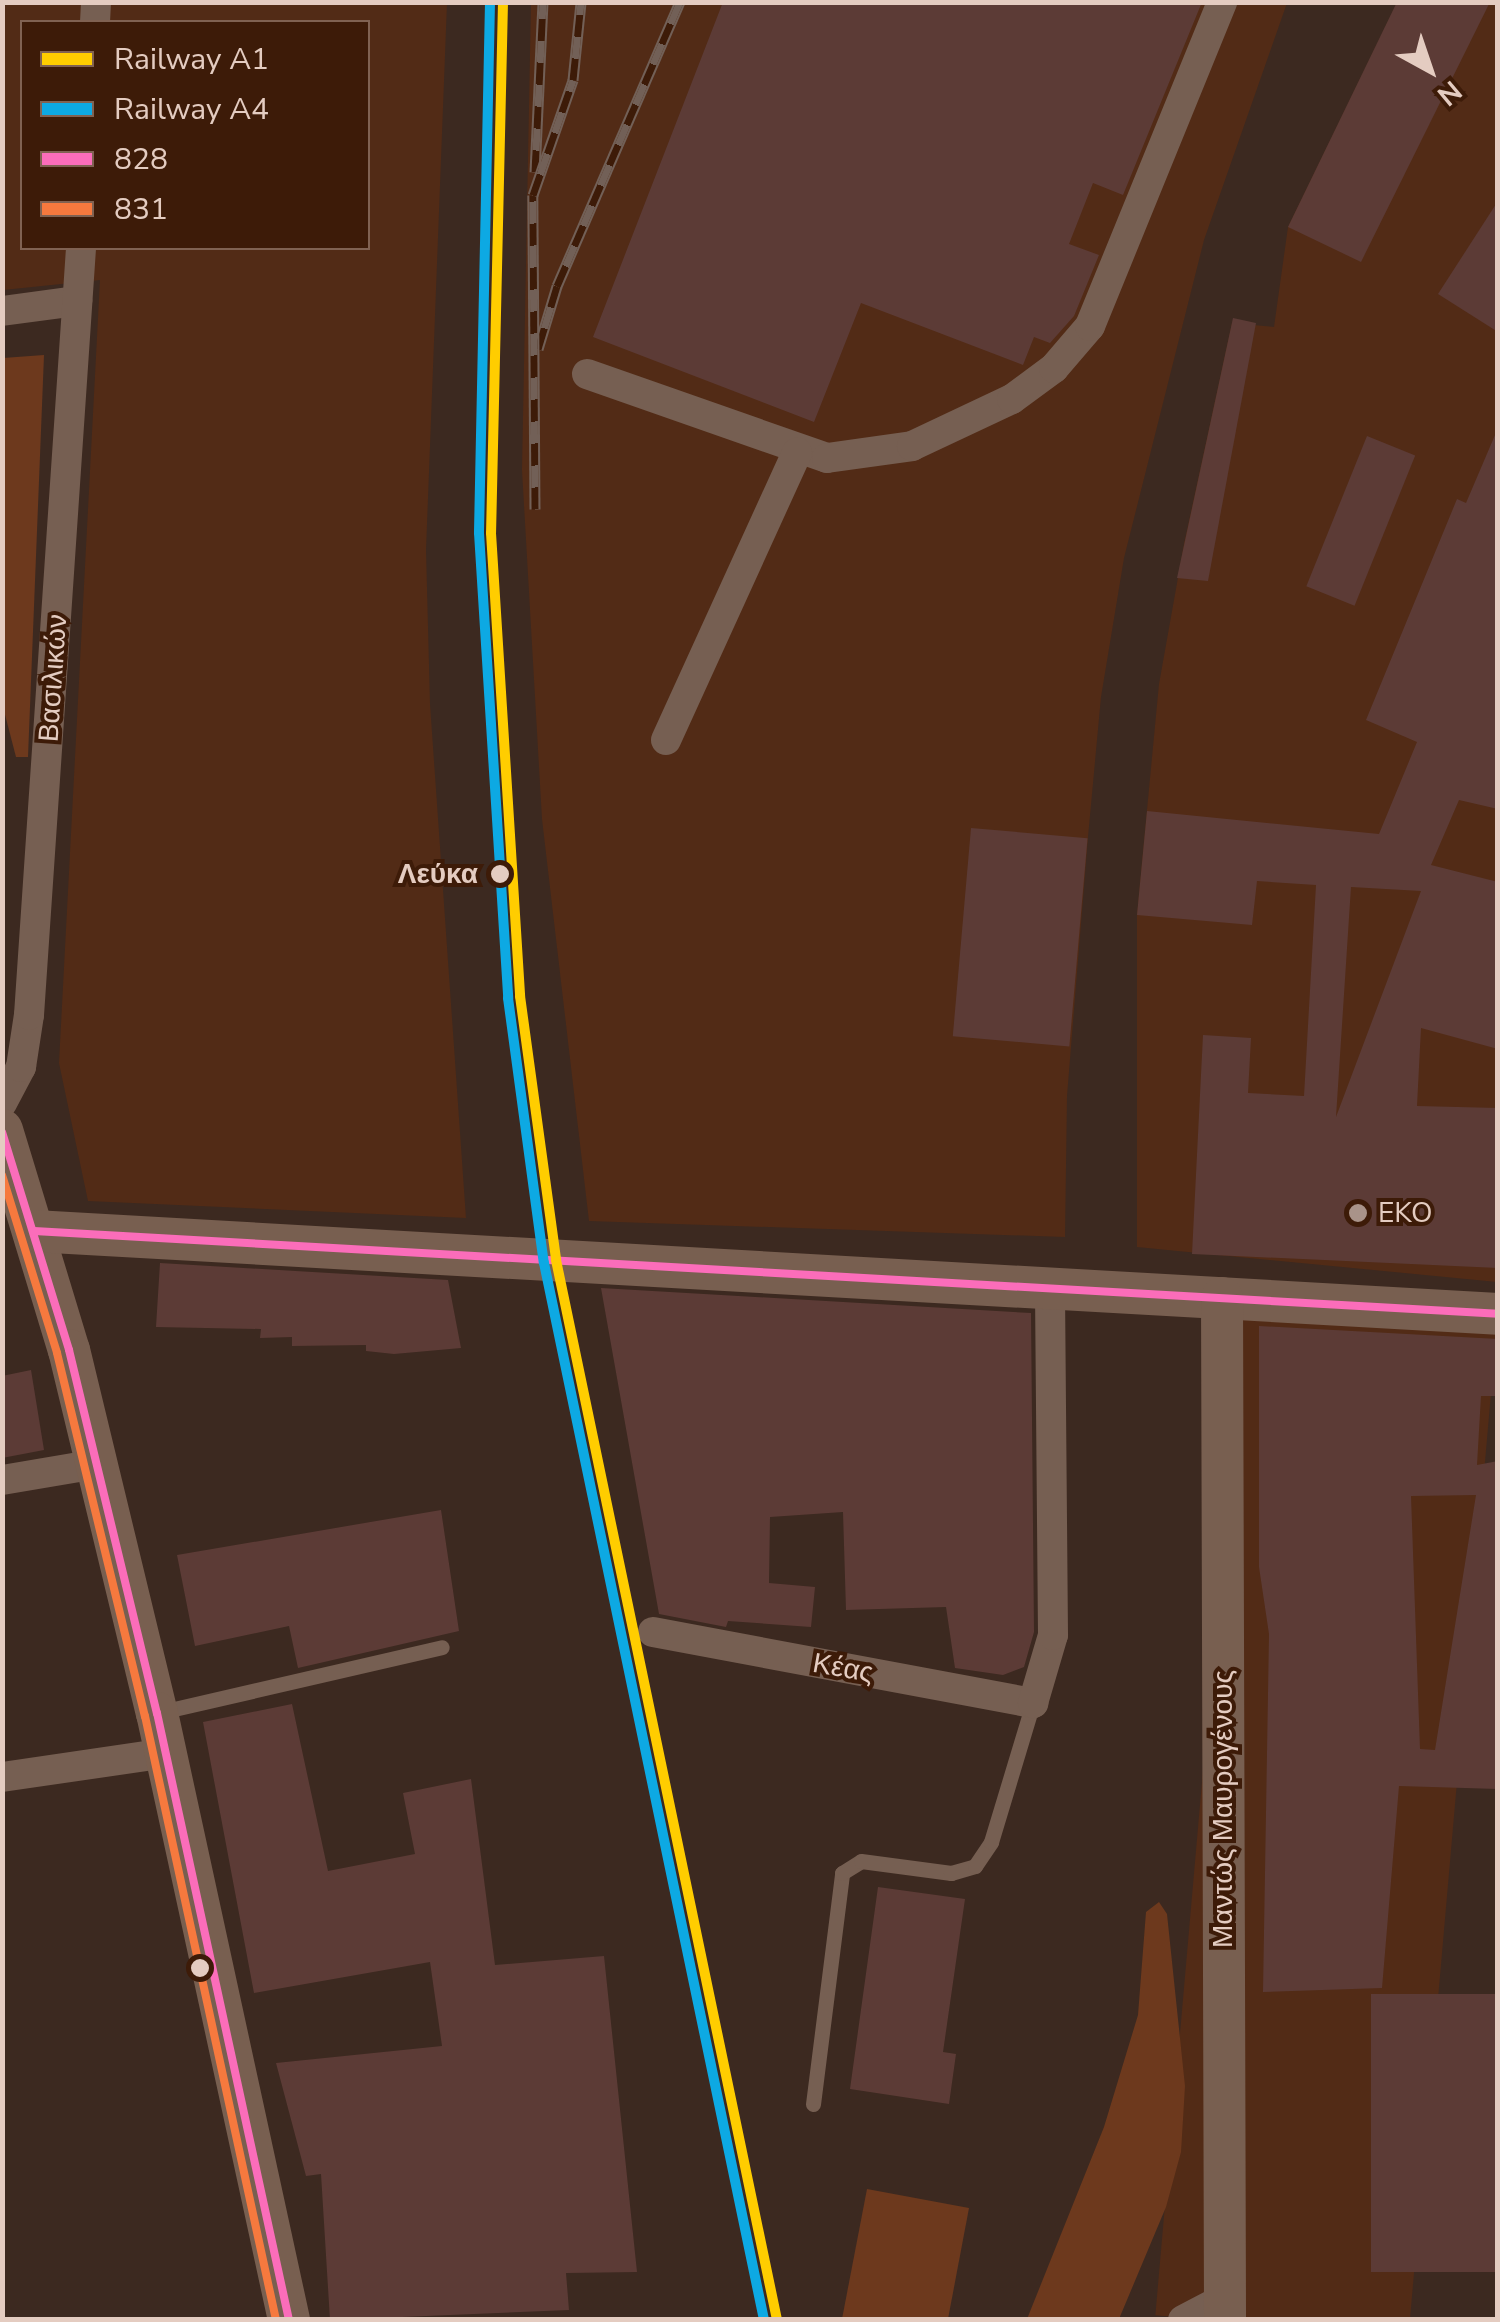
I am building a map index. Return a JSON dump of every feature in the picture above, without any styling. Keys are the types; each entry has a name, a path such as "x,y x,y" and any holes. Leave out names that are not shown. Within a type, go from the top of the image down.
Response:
{"street":[{"path":"587,374 798,452 827,458 912,446 952,432 1054,368 1090,326 1222,2"},
{"name":"Βασιλικών","path":"2,1103 20,1066 30,1015 80,250"},
{"path":"2,311 77,300"},
{"path":"666,740 798,452"},
{"path":"2,1130 34,1231 96,1464 162,1733 289,2320"},
{"path":"34,1231 1498,1314"},
{"path":"1033,1703 1053,1636 1050,1288"},
{"name":"Μαντώς Μαυρογένους","path":"1222,1298 1225,2309"},
{"path":"2,1480 96,1464"},
{"name":"Κέας","path":"653,1632 1033,1703"},
{"path":"2,1777 162,1733"},
{"path":"1184,2320 1225,2309"}],"lane":[{"path":"162,1733 442,1647"},
{"path":"813,2104 842,1873 861,1861 951,1873 975,1866 991,1842 1033,1703"}],"shaded area":[{"path":"2,3 447,3 426,550 430,704 466,1218 88,1201 59,1063 100,280 3,290"},
{"path":"531,3 1287,3 1204,240 1124,558 1101,697 1088,837 1067,1096 1065,1237 589,1221 542,819 522,470"},
{"path":"1397,3 1497,3 1497,1282 1137,1247 1137,915 1159,684 1184,544 1232,323 1274,327 1288,227"},
{"path":"44,355 28,757 16,757 2,703 3,358"},
{"path":"1244,1302 1497,1324 1410,2320 1211,2320 1155,2315"},
{"path":"1159,1902 1167,1914 1185,2086 1181,2152 1166,2207 1119,2319 1027,2319 1104,2127 1138,2015 1146,1912"},
{"path":"867,2189 969,2208 948,2319 842,2319"}],"building":[{"path":"723,2 1202,2 1123,195 1093,183 1069,244 1099,255 1074,316 1050,343 1034,337 1023,365 861,303 814,422 593,337"},
{"path":"1397,2 1490,2 1361,262 1288,227"},
{"path":"1498,201 1498,332 1438,294"},
{"path":"1233,318 1256,323 1208,581 1177,578"},
{"path":"1498,428 1498,809 1459,800 1431,865 1498,882 1498,1049 1421,1028 1417,1106 1498,1108 1498,1268 1192,1254 1203,1035 1251,1038 1248,1093 1304,1096 1316,885 1257,881 1252,925 1137,915 1147,811 1379,834 1417,742 1366,720 1457,499 1466,503","holes":["1351,887 1421,891 1336,1117"]},
{"path":"1367,436 1415,455 1355,606 1306,586"},
{"path":"971,828 1088,838 1069,1046 953,1036"},
{"path":"160,1263 448,1280 461,1348 394,1354 366,1351 366,1345 292,1346 292,1337 260,1338 261,1329 156,1327"},
{"path":"601,1288 1031,1313 1034,1632 1024,1667 1003,1675 955,1668 946,1607 846,1610 843,1512 770,1517 769,1583 815,1587 811,1627 728,1621 726,1627 659,1614"},
{"path":"1259,1326 1498,1339 1498,1396 1481,1396 1477,1465 1498,1461 1498,1789 1399,1786 1382,1988 1263,1992 1269,1634 1259,1567","holes":["1476,1495 1435,1750 1420,1749 1411,1496"]},
{"path":"31,1370 44,1450 2,1458 2,1376"},
{"path":"441,1510 459,1631 298,1668 289,1626 195,1646 177,1555"},
{"path":"292,1704 328,1871 415,1854 403,1793 471,1779 495,1965 604,1956 637,2272 566,2273 569,2310 330,2320 321,2174 306,2176 276,2063 442,2046 430,1962 254,1993 203,1722"},
{"path":"878,1887 965,1899 943,2052 956,2054 949,2104 850,2089"},
{"path":"1371,1994 1498,1994 1498,2272 1371,2272"}],"railway":[{"path":"535,172 543,2"},
{"path":"535,509 533,195 573,80 581,2"},
{"path":"538,349 557,286 680,2"}],"rail line":[{"name":"A4","path":"490,2 479,533 508,998 544,1263 764,2320"},
{"name":"A1","path":"503,2 491,533 520,996 556,1260 777,2320"}],"transit line":[{"name":"828","path":"2,1132 69,1350 157,1713 289,2320"},
{"name":"831","path":"2,1175 57,1353 145,1716 276,2320"},
{"name":"828","path":"34,1231 1498,1314"}],"place":[{"name":"Λεύκα","path":"500,874"},
{"name":"EKO","path":"1358,1213"}]}
